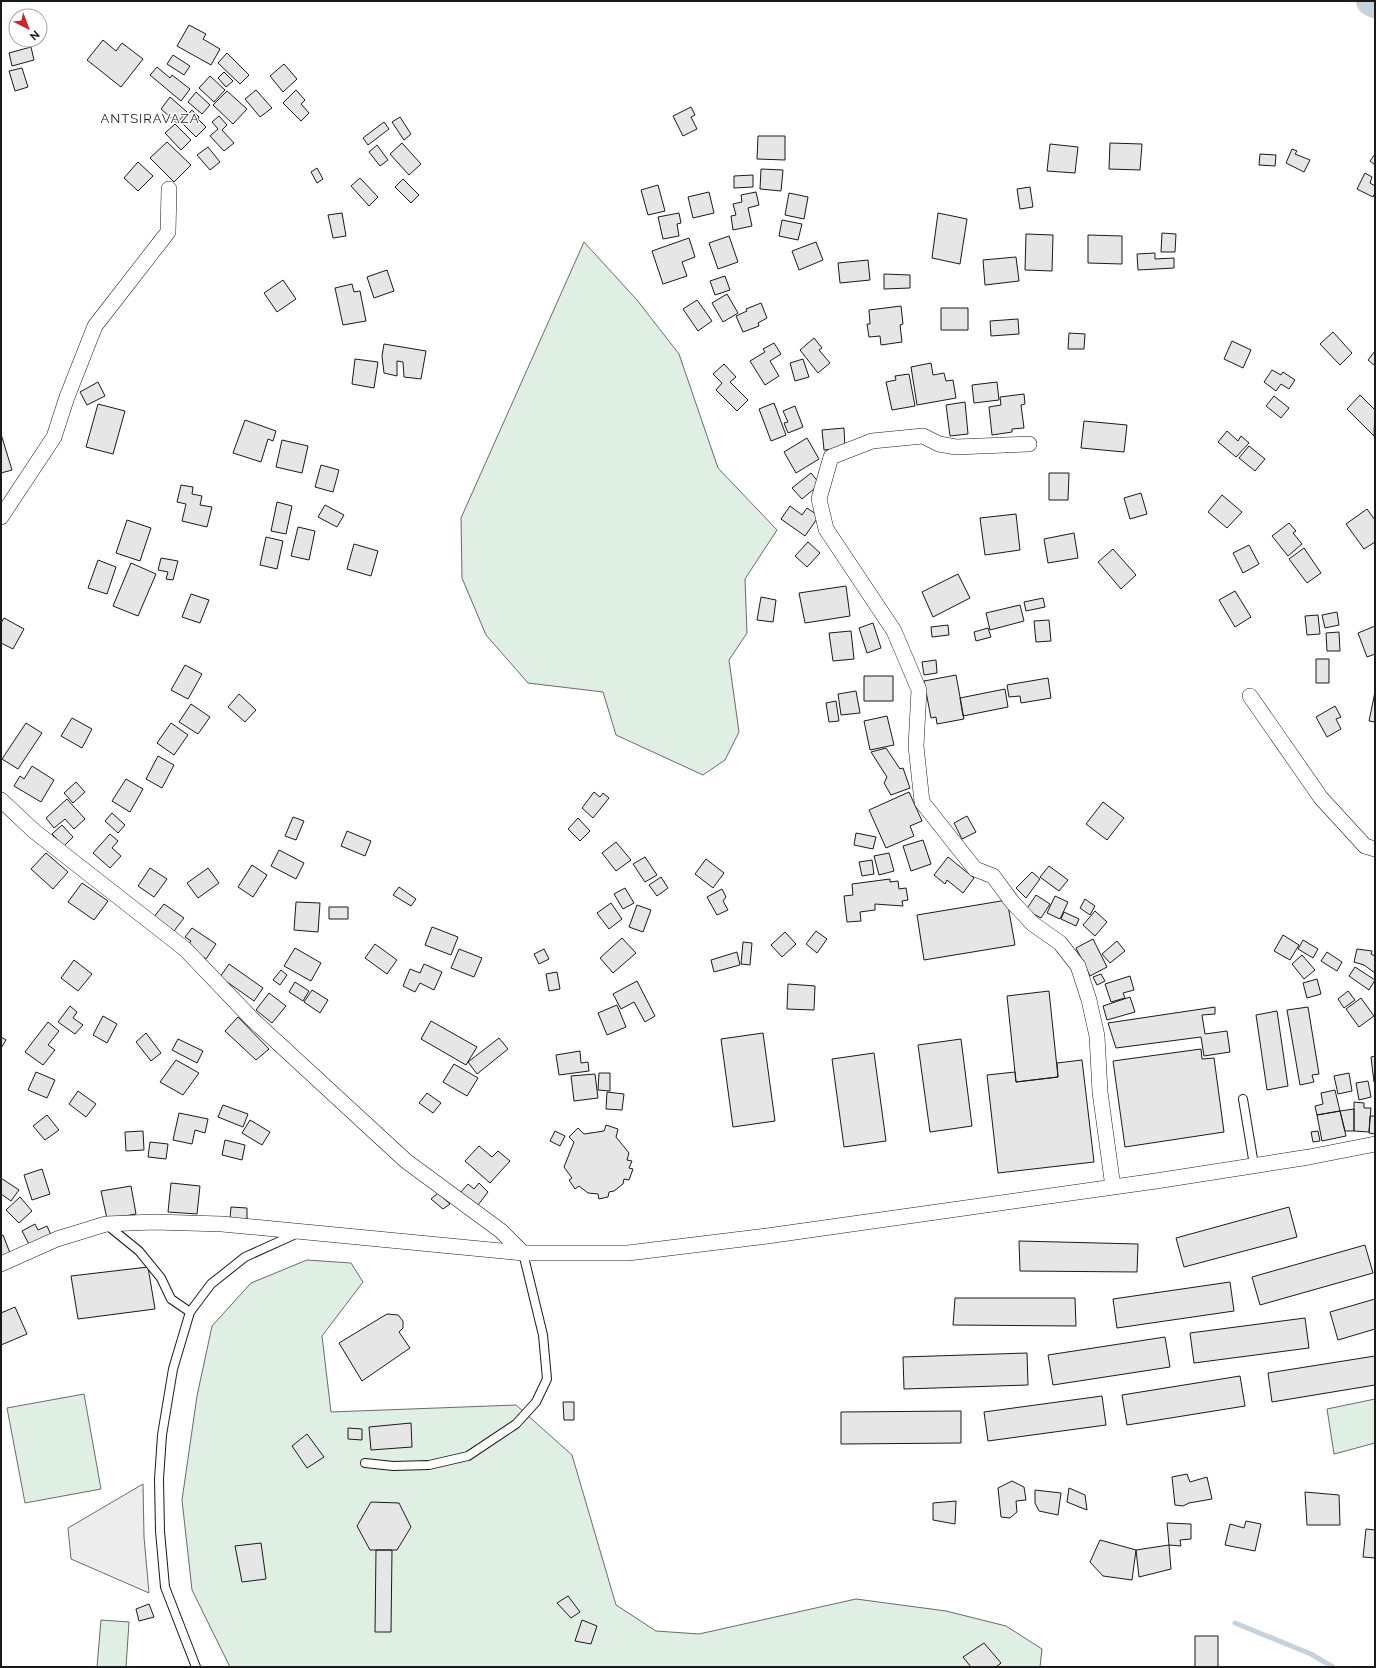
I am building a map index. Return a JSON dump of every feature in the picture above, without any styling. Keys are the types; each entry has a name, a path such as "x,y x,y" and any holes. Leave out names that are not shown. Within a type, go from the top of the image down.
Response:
{"street":[{"path":"1,517 54,437 67,397 95,326 168,232 169,189"},
{"path":"1029,444 956,447 939,444 923,436 872,441 831,457 818,499 826,529 894,631 919,690 916,746 922,802 975,869 993,876 1013,903 1033,924 1060,943 1078,966 1097,1036 1100,1092 1113,1187"},
{"path":"1250,696 1321,798 1365,846 1375,849"},
{"path":"1,800 34,831 185,949 252,1018 401,1156 501,1231 523,1253"},
{"path":"1,1264 57,1239 106,1224 154,1222 222,1224 523,1253 628,1254 1113,1187 1375,1144"}],"lane":[{"path":"1243,1100 1254,1165"},
{"path":"106,1224 139,1251 161,1278 171,1299 190,1312"},
{"path":"196,1667 165,1587 160,1531 159,1479 162,1435 173,1369 190,1312 211,1284 245,1257 300,1232"},
{"path":"365,1463 393,1466 429,1465 468,1456 516,1424 536,1402 547,1379 542,1335 523,1253"}],"green space":[{"path":"584,242 637,300 679,354 718,468 777,530 745,579 747,633 729,660 739,732 725,760 703,775 616,735 603,692 528,683 486,635 462,578 461,518"},
{"path":"307,1260 351,1263 363,1282 322,1336 331,1412 516,1405 572,1455 616,1605 656,1631 699,1634 856,1599 946,1611 1006,1626 1042,1649 1040,1667 230,1667 192,1590 182,1500 197,1396 212,1326 251,1283"},
{"path":"84,1394 101,1489 25,1503 7,1408"},
{"path":"1375,1399 1375,1443 1334,1454 1327,1409"},
{"path":"101,1620 129,1622 126,1667 97,1667"}],"shaded area":[{"path":"143,1484 144,1537 149,1593 71,1559 68,1528"}],"building":[{"path":"189,25 206,34 203,39 220,49 211,65 177,46"},
{"path":"103,40 116,51 122,43 143,59 121,87 87,60"},
{"path":"31,48 34,60 12,66 9,53"},
{"path":"227,53 249,75 240,84 218,63"},
{"path":"173,55 190,66 184,75 167,64"},
{"path":"284,64 297,79 283,92 270,76"},
{"path":"157,67 170,78 172,75 190,89 181,101 150,75"},
{"path":"22,68 28,87 15,91 9,71"},
{"path":"224,72 233,81 226,87 218,78"},
{"path":"210,76 225,90 214,102 199,88"},
{"path":"256,90 272,108 260,117 245,99"},
{"path":"296,90 305,100 301,104 309,113 301,121 283,103"},
{"path":"227,91 247,109 233,124 213,105"},
{"path":"196,92 210,105 202,114 188,102"},
{"path":"170,97 187,112 177,123 161,109"},
{"path":"691,107 695,115 691,117 697,129 683,136 673,116"},
{"path":"192,110 206,127 196,137 181,122"},
{"path":"219,116 227,125 222,130 234,143 224,151 210,136 218,129 212,122"},
{"path":"400,117 411,134 404,140 392,122"},
{"path":"384,122 389,129 368,145 363,138"},
{"path":"175,124 191,140 181,150 165,133"},
{"path":"758,136 785,136 785,160 757,159"},
{"path":"167,142 191,165 174,182 150,158"},
{"path":"402,143 421,164 409,175 390,154"},
{"path":"1110,143 1142,144 1140,170 1109,169"},
{"path":"1050,144 1078,147 1075,173 1047,171"},
{"path":"377,145 388,160 380,166 369,152"},
{"path":"208,147 220,162 210,170 197,155"},
{"path":"1292,149 1297,151 1295,154 1310,160 1304,172 1286,163"},
{"path":"1260,154 1276,155 1275,166 1259,165"},
{"path":"1375,154 1375,165 1370,161"},
{"path":"138,162 153,176 138,191 124,178"},
{"path":"317,168 323,179 317,183 311,172"},
{"path":"761,169 783,170 781,191 760,189"},
{"path":"1365,173 1372,177 1370,183 1375,186 1375,193 1373,197 1357,189"},
{"path":"753,175 753,187 734,188 734,176"},
{"path":"360,178 378,197 369,206 351,186"},
{"path":"403,179 419,195 411,203 395,187"},
{"path":"658,185 665,211 648,215 641,190"},
{"path":"1030,187 1033,207 1020,209 1017,189"},
{"path":"709,192 714,213 693,218 688,197"},
{"path":"756,192 759,205 748,208 752,226 733,230 731,216 736,215 733,204 742,202 741,195"},
{"path":"789,193 808,197 804,219 785,215"},
{"path":"342,213 346,236 333,238 328,215"},
{"path":"679,213 681,223 677,224 679,236 663,239 658,217"},
{"path":"938,213 967,219 960,264 932,258"},
{"path":"782,220 802,224 798,240 779,236"},
{"path":"1162,233 1176,234 1175,252 1161,252"},
{"path":"1026,234 1053,235 1052,271 1025,270"},
{"path":"1088,235 1122,236 1122,264 1088,263"},
{"path":"729,236 738,262 718,269 709,243"},
{"path":"689,238 695,257 682,262 687,276 663,284 652,251"},
{"path":"816,242 823,260 799,270 792,251"},
{"path":"1155,253 1155,259 1174,258 1174,268 1138,270 1137,254"},
{"path":"1016,257 1019,281 985,285 983,260"},
{"path":"868,260 870,280 840,283 838,263"},
{"path":"387,270 394,291 374,298 367,277"},
{"path":"884,274 910,275 910,288 884,289"},
{"path":"725,276 730,290 715,295 710,281"},
{"path":"283,280 296,299 277,312 264,293"},
{"path":"352,284 354,292 360,291 366,321 343,325 335,288"},
{"path":"727,294 738,313 723,322 712,303"},
{"path":"697,300 712,321 698,331 683,309"},
{"path":"761,303 767,318 758,323 759,326 743,332 736,316 747,311 746,309"},
{"path":"901,306 903,324 900,325 902,342 881,345 880,336 869,337 867,324 870,324 869,310"},
{"path":"941,308 968,308 968,330 941,330"},
{"path":"1018,319 1019,334 991,336 990,321"},
{"path":"1333,332 1352,353 1340,365 1320,344"},
{"path":"1069,333 1085,334 1084,349 1068,349"},
{"path":"814,338 822,348 819,350 830,363 818,373 800,350"},
{"path":"1232,341 1251,350 1243,368 1224,359"},
{"path":"774,343 781,354 770,361 779,376 765,385 750,361 765,352 763,349"},
{"path":"384,344 426,351 421,379 404,377 403,362 397,361 397,376 384,373 382,356"},
{"path":"1375,351 1375,366 1368,360"},
{"path":"355,359 378,362 374,388 352,384"},
{"path":"803,359 809,377 795,381 790,363"},
{"path":"931,363 933,375 944,373 946,381 953,380 956,398 917,405 911,367"},
{"path":"724,364 736,377 730,382 748,400 737,411 716,390 722,383 713,374"},
{"path":"1272,370 1281,375 1283,372 1295,380 1289,389 1281,384 1276,391 1264,382"},
{"path":"909,374 915,406 892,410 886,382 896,380 895,376"},
{"path":"98,382 105,396 87,405 80,392"},
{"path":"997,382 999,400 974,403 972,385"},
{"path":"1024,394 1025,404 1021,405 1024,428 1012,429 1012,432 992,435 989,407 1001,405 1000,397"},
{"path":"1360,395 1375,410 1374,436 1347,409"},
{"path":"1274,396 1289,408 1281,418 1266,406"},
{"path":"965,402 968,434 950,436 946,405"},
{"path":"774,403 786,435 771,441 759,409"},
{"path":"98,404 125,411 113,454 86,447"},
{"path":"795,406 803,427 788,433 784,423 788,422 783,411"},
{"path":"245,420 276,431 273,441 268,439 261,462 233,453"},
{"path":"1084,421 1127,425 1124,452 1081,448"},
{"path":"844,428 845,448 824,450 822,430"},
{"path":"1227,431 1238,441 1241,436 1249,443 1236,457 1218,442"},
{"path":"1,434 12,470 1,473"},
{"path":"807,438 819,459 796,473 784,452"},
{"path":"282,440 308,446 302,473 276,467"},
{"path":"1249,446 1265,459 1255,471 1239,458"},
{"path":"321,465 339,470 333,492 315,487"},
{"path":"811,473 820,484 802,499 792,488"},
{"path":"1049,473 1069,473 1068,500 1049,500"},
{"path":"181,485 193,487 192,494 202,496 200,505 212,507 207,527 182,521 186,504 177,502"},
{"path":"1141,493 1147,514 1130,519 1124,498"},
{"path":"1222,495 1242,512 1227,528 1208,512"},
{"path":"277,502 292,506 286,534 271,531"},
{"path":"325,505 344,515 337,527 318,517"},
{"path":"790,506 802,515 807,508 819,516 805,536 781,519"},
{"path":"1367,509 1375,520 1375,542 1364,549 1346,524"},
{"path":"1016,514 1020,550 985,555 980,518"},
{"path":"127,520 151,528 140,561 116,553"},
{"path":"1289,523 1296,531 1293,533 1302,544 1288,556 1272,536"},
{"path":"298,527 315,531 309,560 291,556"},
{"path":"1074,533 1078,558 1048,563 1044,539"},
{"path":"266,537 283,541 277,569 260,565"},
{"path":"808,542 820,553 807,567 795,556"},
{"path":"354,544 378,551 371,576 347,569"},
{"path":"1249,545 1259,564 1243,573 1233,553"},
{"path":"1304,548 1321,573 1307,583 1289,559"},
{"path":"1113,549 1136,575 1121,589 1098,562"},
{"path":"161,558 178,561 173,580 166,579 168,572 158,570"},
{"path":"98,560 116,567 107,594 88,588"},
{"path":"131,563 156,574 138,616 113,606"},
{"path":"958,574 970,598 933,617 922,592"},
{"path":"846,586 850,616 805,623 799,593"},
{"path":"1235,591 1251,617 1235,627 1219,600"},
{"path":"191,594 209,600 200,623 182,617"},
{"path":"761,597 776,600 773,622 757,620"},
{"path":"1043,598 1045,607 1026,611 1024,602"},
{"path":"1020,605 1024,621 990,630 986,613"},
{"path":"1337,612 1339,625 1325,628 1322,615"},
{"path":"1318,615 1320,634 1307,635 1305,616"},
{"path":"4,618 24,629 13,649 1,643 1,623"},
{"path":"1049,620 1051,641 1036,642 1034,621"},
{"path":"873,623 881,648 867,653 859,628"},
{"path":"948,625 949,635 932,637 931,627"},
{"path":"1375,626 1375,654 1367,657 1358,633"},
{"path":"988,628 991,637 976,641 974,632"},
{"path":"851,631 854,659 833,661 829,633"},
{"path":"1339,632 1340,651 1327,651 1326,633"},
{"path":"1316,659 1329,659 1329,683 1316,683"},
{"path":"936,660 937,673 924,675 922,662"},
{"path":"185,665 202,674 188,699 171,690"},
{"path":"956,675 964,719 937,724 936,717 931,718 924,681"},
{"path":"864,676 893,676 893,701 864,701"},
{"path":"1048,678 1051,698 1021,703 1020,696 1009,697 1007,685"},
{"path":"1005,689 1008,707 963,716 960,698"},
{"path":"856,691 860,713 841,715 838,694"},
{"path":"1375,692 1375,722 1369,721"},
{"path":"239,694 256,710 245,722 228,707"},
{"path":"836,701 839,721 829,722 826,703"},
{"path":"191,704 210,717 198,734 179,722"},
{"path":"1335,706 1341,717 1336,719 1341,729 1327,737 1316,717"},
{"path":"887,716 894,745 870,750 864,721"},
{"path":"72,718 92,729 82,748 61,736"},
{"path":"26,723 42,733 18,769 2,759"},
{"path":"171,723 188,735 174,755 157,743"},
{"path":"886,748 900,769 903,768 910,788 891,795 884,783 887,777 871,752"},
{"path":"158,756 174,765 162,788 146,779"},
{"path":"32,766 54,780 41,802 14,786 20,776 24,779"},
{"path":"126,779 143,789 130,812 112,801"},
{"path":"76,782 85,792 73,803 64,793"},
{"path":"594,792 600,797 603,793 609,798 593,818 582,808"},
{"path":"909,792 922,821 910,826 914,836 886,848 869,810"},
{"path":"67,799 85,819 74,829 65,819 54,828 46,818"},
{"path":"1103,802 1124,818 1107,840 1086,824"},
{"path":"112,813 125,825 118,833 105,821"},
{"path":"967,816 976,832 962,839 954,823"},
{"path":"293,817 304,821 296,840 285,836"},
{"path":"578,818 590,831 580,841 568,829"},
{"path":"62,825 73,837 64,846 52,834"},
{"path":"347,831 371,841 365,856 341,846"},
{"path":"856,833 876,837 873,849 854,845"},
{"path":"110,834 118,841 112,848 121,856 110,868 93,853"},
{"path":"923,840 931,864 911,871 903,846"},
{"path":"616,842 631,860 616,871 602,853"},
{"path":"279,850 304,863 296,879 271,866"},
{"path":"46,853 68,872 53,889 31,869"},
{"path":"889,853 894,871 879,875 874,856"},
{"path":"645,857 657,875 645,882 633,864"},
{"path":"948,857 974,878 963,893 947,880 945,884 934,875"},
{"path":"706,859 724,873 713,888 695,874"},
{"path":"872,860 874,874 862,876 859,862"},
{"path":"252,865 267,875 253,897 238,887"},
{"path":"1049,866 1068,880 1059,891 1040,877"},
{"path":"150,868 167,879 154,897 138,886"},
{"path":"208,868 219,883 198,898 187,883"},
{"path":"1032,872 1040,879 1026,898 1016,888"},
{"path":"661,877 668,888 657,896 649,885"},
{"path":"890,879 890,882 898,881 899,889 906,888 908,900 902,901 903,906 875,904 875,910 860,912 861,921 847,922 844,896 853,895 852,884"},
{"path":"82,883 108,901 94,920 68,902"},
{"path":"399,887 416,899 411,906 393,895"},
{"path":"625,888 634,903 623,909 614,894"},
{"path":"722,889 726,897 723,901 728,910 717,915 707,897"},
{"path":"1036,895 1050,904 1041,918 1026,910"},
{"path":"1055,896 1068,902 1060,919 1047,913"},
{"path":"1085,899 1095,906 1090,915 1080,908"},
{"path":"1007,900 1015,945 924,960 917,915"},
{"path":"296,902 320,903 318,932 294,930"},
{"path":"611,903 622,919 609,929 597,913"},
{"path":"164,904 184,918 174,931 154,917"},
{"path":"637,905 651,910 643,932 629,927"},
{"path":"329,907 348,907 348,919 329,919"},
{"path":"1095,911 1107,922 1095,936 1083,925"},
{"path":"1064,912 1079,919 1076,926 1061,919"},
{"path":"432,927 458,937 451,955 425,945"},
{"path":"192,928 216,944 206,959 187,946 191,941 185,937"},
{"path":"816,931 827,939 817,953 806,944"},
{"path":"785,932 796,944 782,957 771,945"},
{"path":"1283,935 1299,945 1290,960 1274,951"},
{"path":"622,938 636,953 613,973 600,958"},
{"path":"1093,939 1107,967 1090,976 1076,948"},
{"path":"1303,940 1318,949 1313,958 1298,949"},
{"path":"1117,941 1125,951 1110,963 1102,954"},
{"path":"743,942 752,943 750,965 741,964"},
{"path":"375,944 397,960 387,974 365,958"},
{"path":"295,948 321,963 311,981 284,966"},
{"path":"459,949 482,958 474,977 451,968"},
{"path":"544,949 549,959 539,964 534,954"},
{"path":"1357,949 1372,951 1371,954 1375,956 1375,973 1364,965 1354,962"},
{"path":"737,952 740,965 714,972 711,960"},
{"path":"1327,952 1342,962 1337,971 1321,961"},
{"path":"1302,955 1315,970 1304,979 1292,964"},
{"path":"74,960 92,974 78,991 61,978"},
{"path":"229,964 263,988 254,1001 220,977"},
{"path":"424,964 442,972 434,990 420,983 415,992 403,986 410,969 420,973"},
{"path":"1355,967 1375,980 1369,990 1349,976"},
{"path":"281,970 287,975 280,985 273,980"},
{"path":"557,972 560,989 549,991 546,974"},
{"path":"1101,974 1105,981 1097,985 1093,977"},
{"path":"1130,976 1134,990 1123,993 1125,998 1111,1002 1105,984"},
{"path":"1317,979 1321,994 1307,998 1303,983"},
{"path":"637,981 655,1016 645,1022 634,1002 621,1009 613,994"},
{"path":"295,982 309,991 303,1001 289,992"},
{"path":"788,984 815,986 814,1010 787,1009"},
{"path":"312,990 328,1000 320,1013 304,1002"},
{"path":"1049,991 1058,1077 1016,1082 1007,996"},
{"path":"1348,991 1355,1000 1344,1008 1338,999"},
{"path":"269,993 286,1006 272,1023 256,1010"},
{"path":"1130,997 1135,1012 1107,1020 1103,1006"},
{"path":"1361,998 1374,1016 1359,1027 1346,1009"},
{"path":"617,1005 626,1027 607,1035 598,1013"},
{"path":"70,1006 77,1012 73,1018 83,1025 75,1034 58,1022"},
{"path":"1215,1007 1215,1014 1202,1015 1205,1034 1227,1031 1230,1052 1204,1056 1201,1037 1116,1048 1108,1023"},
{"path":"1308,1007 1319,1074 1312,1075 1314,1082 1300,1085 1287,1010"},
{"path":"1277,1011 1288,1086 1267,1090 1256,1015"},
{"path":"103,1016 117,1024 107,1043 93,1035"},
{"path":"238,1017 269,1049 256,1060 225,1031"},
{"path":"431,1021 477,1047 466,1065 421,1039"},
{"path":"48,1022 59,1031 48,1045 55,1050 43,1065 25,1052"},
{"path":"146,1033 161,1053 151,1061 136,1042"},
{"path":"763,1033 775,1121 733,1127 721,1039"},
{"path":"1,1037 6,1040 1,1048"},
{"path":"499,1038 508,1049 477,1074 468,1062"},
{"path":"178,1039 203,1051 197,1063 172,1050"},
{"path":"961,1039 972,1126 930,1132 918,1045"},
{"path":"1201,1049 1202,1059 1214,1058 1224,1132 1125,1147 1113,1061"},
{"path":"580,1051 581,1063 588,1062 589,1071 559,1075 556,1055"},
{"path":"874,1053 886,1141 844,1147 832,1059"},
{"path":"1375,1056 1375,1082 1374,1082 1371,1057"},
{"path":"176,1060 199,1073 183,1095 160,1082"},
{"path":"1082,1060 1094,1162 998,1173 987,1075 1015,1072 1016,1082 1058,1077 1057,1063"},
{"path":"454,1064 478,1078 467,1096 443,1082"},
{"path":"36,1072 55,1080 47,1098 28,1090"},
{"path":"599,1073 610,1073 610,1091 598,1090"},
{"path":"1349,1073 1352,1091 1338,1094 1334,1076"},
{"path":"595,1074 598,1098 574,1101 571,1076"},
{"path":"1368,1081 1371,1097 1359,1100 1356,1083"},
{"path":"1335,1090 1340,1111 1317,1115 1315,1106 1323,1104 1321,1093"},
{"path":"78,1091 96,1104 86,1117 69,1104"},
{"path":"607,1092 624,1094 622,1110 606,1109"},
{"path":"427,1093 441,1103 433,1113 419,1103"},
{"path":"1354,1102 1364,1103 1364,1108 1371,1108 1369,1132 1354,1131"},
{"path":"223,1105 248,1114 243,1127 218,1117"},
{"path":"1354,1109 1354,1131 1345,1131 1340,1111"},
{"path":"1340,1111 1346,1136 1322,1141 1317,1115"},
{"path":"179,1113 208,1119 205,1133 195,1130 192,1144 173,1140"},
{"path":"47,1115 59,1130 45,1140 33,1126"},
{"path":"1370,1116 1375,1116 1375,1134 1369,1133"},
{"path":"250,1120 270,1132 262,1145 242,1133"},
{"path":"606,1125 618,1129 616,1137 629,1153 627,1160 632,1161 629,1168 633,1169 629,1180 624,1179 623,1184 614,1191 609,1192 608,1197 599,1199 598,1194 588,1193 579,1186 575,1189 569,1180 572,1178 564,1167 574,1142 569,1137 578,1128 584,1134 604,1131"},
{"path":"143,1131 144,1150 126,1151 125,1132"},
{"path":"555,1131 565,1136 560,1146 550,1141"},
{"path":"1318,1131 1320,1141 1313,1142 1311,1132"},
{"path":"225,1140 245,1145 242,1160 222,1155"},
{"path":"150,1142 168,1144 166,1159 148,1157"},
{"path":"479,1146 492,1157 498,1151 510,1161 490,1183 465,1161"},
{"path":"42,1169 50,1194 32,1200 24,1175"},
{"path":"1,1178 19,1190 11,1201 1,1194"},
{"path":"171,1183 200,1186 197,1214 168,1212"},
{"path":"479,1183 488,1192 478,1205 467,1201 459,1194 468,1184 474,1189"},
{"path":"131,1186 136,1214 107,1219 101,1191"},
{"path":"438,1193 450,1204 443,1209 431,1199"},
{"path":"20,1197 32,1211 19,1223 6,1210"},
{"path":"231,1207 247,1208 247,1219 230,1219"},
{"path":"1289,1207 1297,1237 1184,1267 1176,1238"},
{"path":"35,1224 38,1230 47,1226 51,1235 30,1246 22,1231"},
{"path":"3,1235 10,1253 1,1256 1,1236"},
{"path":"1019,1241 1138,1244 1137,1272 1020,1271"},
{"path":"1365,1245 1373,1273 1260,1305 1252,1277"},
{"path":"148,1267 155,1309 78,1319 71,1276"},
{"path":"1230,1282 1234,1311 1117,1328 1113,1299"},
{"path":"955,1298 1075,1298 1076,1326 953,1325"},
{"path":"1375,1299 1375,1329 1338,1340 1330,1312"},
{"path":"15,1307 27,1334 1,1345 1,1313"},
{"path":"387,1314 398,1315 403,1321 403,1328 399,1332 410,1348 362,1381 339,1343"},
{"path":"1305,1318 1309,1348 1194,1363 1190,1333"},
{"path":"1165,1337 1170,1367 1053,1385 1048,1355"},
{"path":"1027,1353 1028,1385 904,1389 903,1357"},
{"path":"1375,1356 1375,1385 1272,1402 1268,1373"},
{"path":"1240,1376 1245,1406 1127,1425 1122,1395"},
{"path":"1102,1396 1106,1425 988,1441 984,1412"},
{"path":"563,1402 574,1402 574,1420 564,1420"},
{"path":"961,1411 961,1443 841,1444 841,1412"},
{"path":"411,1423 412,1447 371,1450 369,1427"},
{"path":"348,1428 362,1429 362,1440 348,1439"},
{"path":"307,1434 324,1457 307,1468 292,1446"},
{"path":"1187,1474 1190,1482 1207,1477 1212,1499 1189,1503 1183,1506 1175,1505 1172,1477"},
{"path":"1012,1481 1024,1487 1026,1500 1016,1501 1017,1512 1010,1518 1001,1517 998,1488"},
{"path":"1069,1488 1085,1495 1087,1510 1067,1502"},
{"path":"1035,1490 1061,1493 1058,1515 1039,1511 1035,1503"},
{"path":"1305,1492 1339,1495 1340,1525 1307,1525"},
{"path":"956,1501 955,1524 933,1520 933,1503"},
{"path":"371,1502 399,1503 411,1527 397,1550 370,1550 357,1526"},
{"path":"1246,1521 1261,1524 1255,1551 1225,1545 1230,1524 1244,1528"},
{"path":"1167,1523 1191,1524 1191,1539 1180,1540 1181,1546 1169,1545"},
{"path":"1366,1529 1375,1530 1375,1558 1363,1557"},
{"path":"1100,1540 1136,1550 1132,1580 1103,1576 1090,1562"},
{"path":"261,1543 266,1579 242,1582 235,1546"},
{"path":"1169,1545 1171,1569 1139,1577 1136,1550"},
{"path":"376,1550 392,1550 391,1632 375,1632"},
{"path":"568,1596 580,1612 571,1618 557,1603"},
{"path":"149,1604 154,1617 139,1621 136,1609"},
{"path":"582,1620 597,1626 591,1644 575,1641"},
{"path":"1195,1636 1218,1636 1218,1667 1195,1667"},
{"path":"984,1643 1001,1663 996,1667 971,1667 963,1657"}],"waterway":[{"path":"1371,1 1375,3"},
{"path":"1235,1623 1311,1654 1333,1667"}],"district":[{"name":"ANTSIRAVAZA","path":"150,118"}]}
